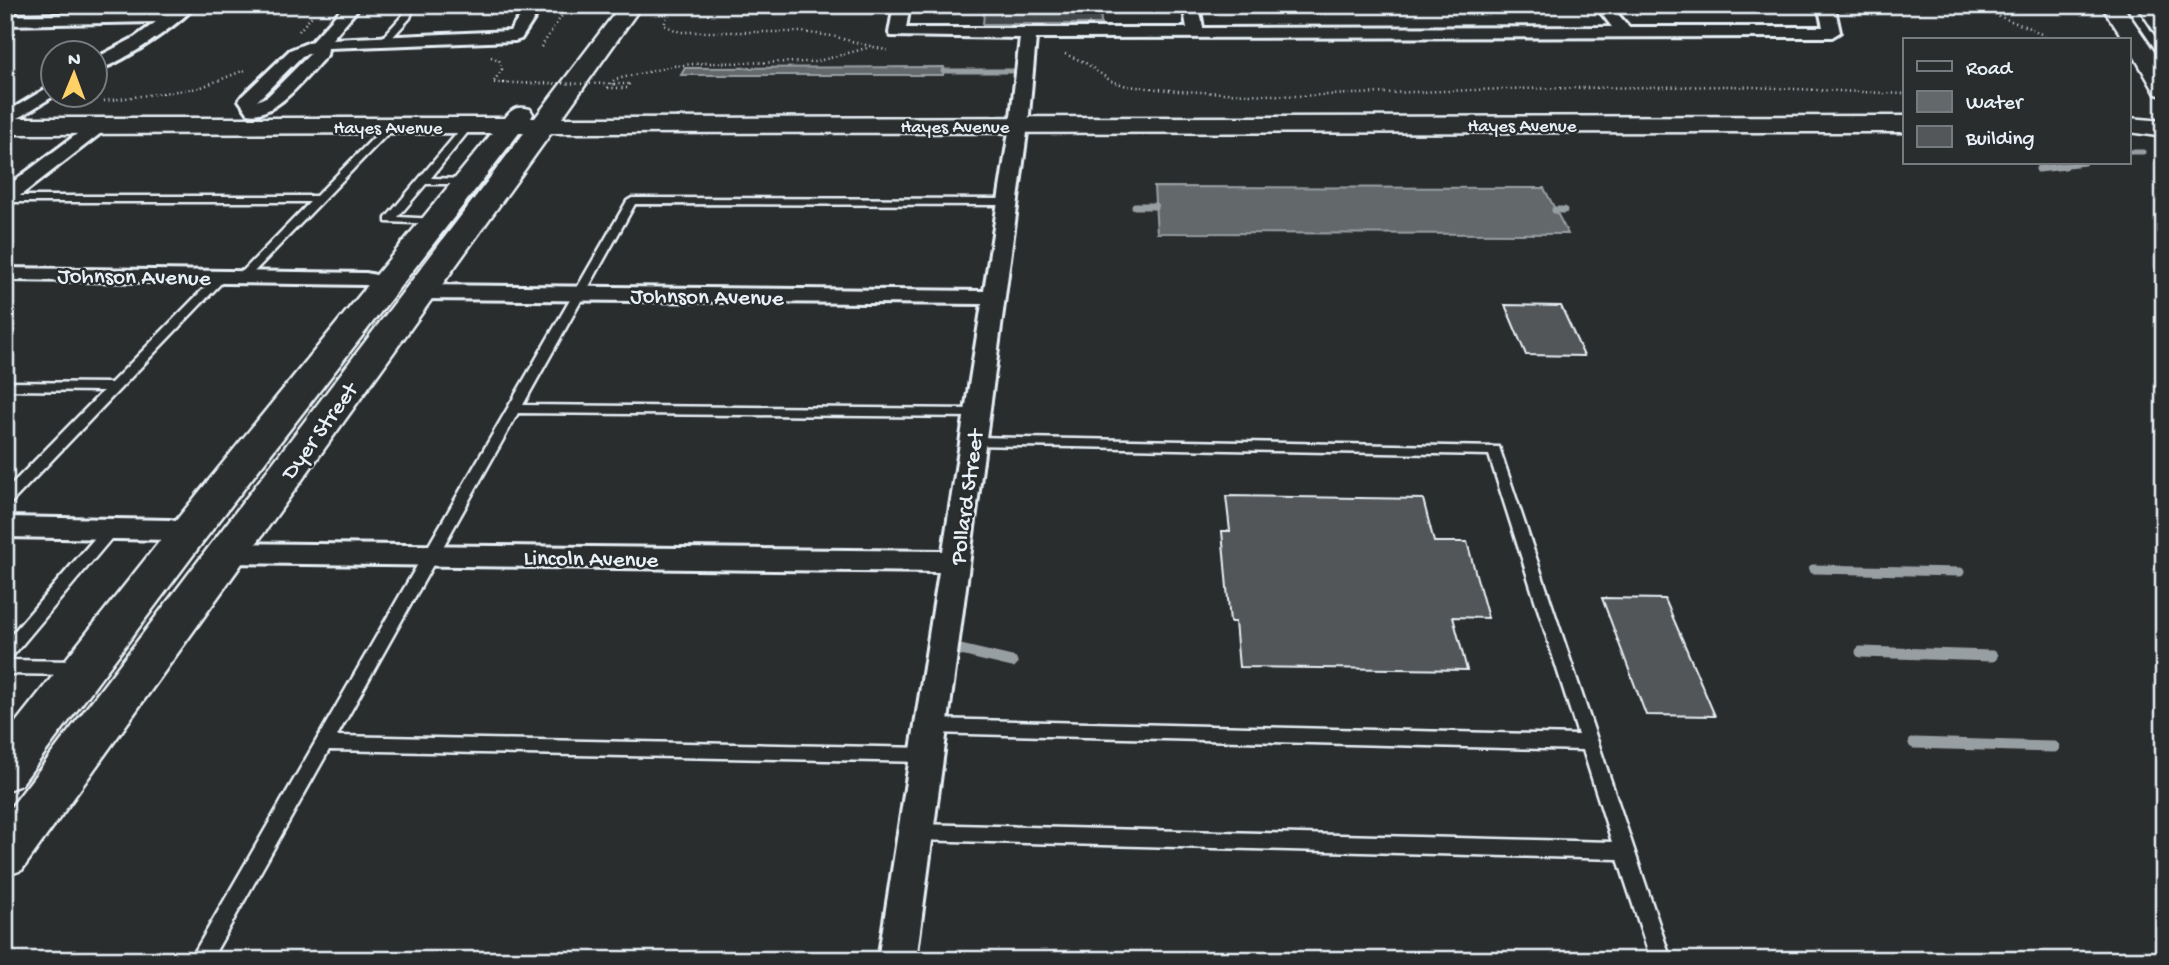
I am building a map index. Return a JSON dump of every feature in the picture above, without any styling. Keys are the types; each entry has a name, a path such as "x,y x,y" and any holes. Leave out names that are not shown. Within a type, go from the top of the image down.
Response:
{"main road":[{"name":"Dyer Street","path":"5,854 227,553 404,288 527,127 632,5"},
{"path":"2111,5 2148,58 2164,89"},
{"path":"2148,5 2164,29"},
{"path":"584,32 600,11"},
{"name":"Dyer Street","path":"5,771 188,533 313,377 404,288 437,222 468,182 527,127 535,95"},
{"name":"Hayes Avenue","path":"5,127 97,114 246,117 390,126 467,127 1903,124"},
{"path":"2130,125 2164,129"},
{"path":"227,553 215,548 212,539 280,448 308,400 313,377"}],"street":[{"path":"108,58 140,41 189,5"},
{"path":"318,44 354,5"},
{"path":"318,44 386,39 515,36 536,5"},
{"path":"902,5 897,33 1027,42 1196,33 1832,33 1826,5"},
{"path":"1191,5 1196,33"},
{"path":"1602,5 1624,32"},
{"path":"5,20 175,17"},
{"name":"Pollard Street","path":"897,960 1019,125 1027,42"},
{"path":"246,117 274,100 321,52 318,44"},
{"path":"5,121 38,99"},
{"path":"5,199 97,114"},
{"name":"Johnson Avenue","path":"5,274 366,279 404,288 578,293 994,299"},
{"path":"5,527 170,530 188,533"},
{"name":"Lincoln Avenue","path":"227,553 956,562"}],"lane":[{"path":"386,39 410,9"},
{"path":"244,276 390,126"},
{"path":"437,222 390,220 467,127"},
{"path":"423,181 468,182"},
{"path":"5,199 319,199"},
{"path":"200,960 632,201 1008,202"},
{"path":"5,500 222,276"},
{"path":"5,386 114,387"},
{"path":"512,409 977,413"},
{"path":"973,442 1494,450 1661,960"},
{"path":"5,653 111,529"},
{"path":"5,667 84,668"},
{"path":"931,726 1589,743"},
{"path":"323,743 928,755"},
{"path":"916,832 1624,851"}],"path":[{"path":"541,47 569,5"},
{"path":"671,5 664,25 680,32 802,33 832,36 867,48 895,52"},
{"path":"1969,5 2048,38"},
{"path":"295,37 303,24 316,13"},
{"path":"1027,42 1070,55 1101,75 1127,86 1178,91 1295,96 1720,86 1903,94"},
{"path":"493,83 629,84 627,88 608,88 611,82 617,79 673,66 814,62 867,48"},
{"path":"97,114 199,88 251,67"}],"shaded area":[{"path":"985,5 1100,5 1101,24 983,24"}],"water":[{"path":"944,67 943,75 681,75 685,68"},
{"path":"1154,187 1544,188 1568,234 1157,233"}],"building":[{"path":"1505,305 1561,306 1584,356 1526,355"},
{"path":"1226,496 1423,499 1434,542 1467,542 1488,618 1453,617 1467,670 1239,667 1235,622 1230,622 1222,531 1230,531"},
{"path":"1602,598 1665,599 1715,716 1646,715"}],"waterway":[{"path":"943,71 1024,71"},
{"path":"2130,152 2143,152"},
{"path":"2052,167 2076,164"},
{"path":"2039,169 2065,166"},
{"path":"1135,206 1155,206"},
{"path":"1555,210 1564,210"},
{"path":"1813,569 1960,572"},
{"path":"948,647 1012,662"},
{"path":"1861,652 1992,656"},
{"path":"1914,743 2054,747"}]}
